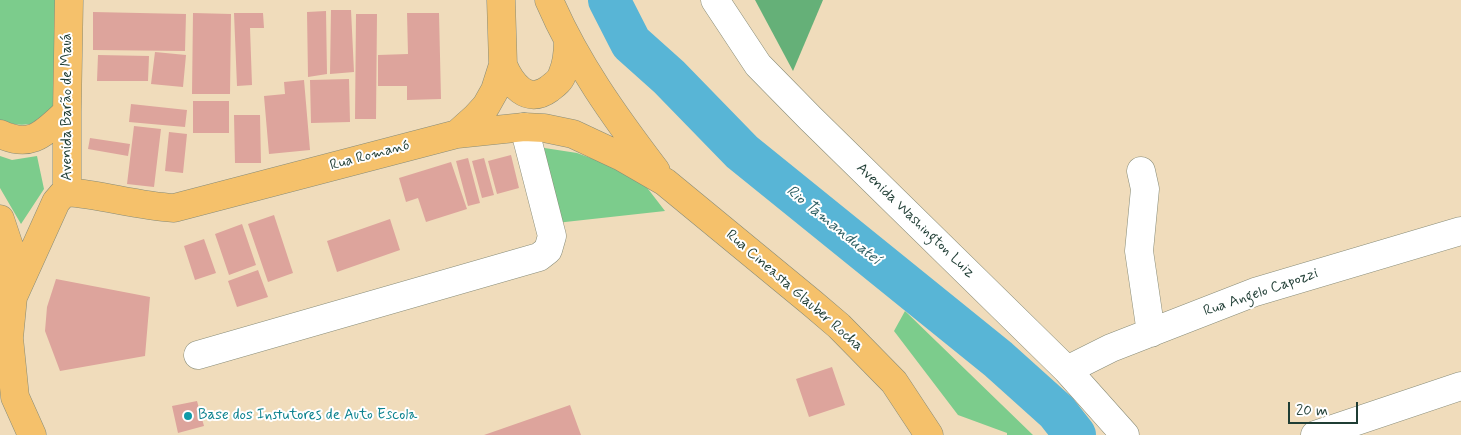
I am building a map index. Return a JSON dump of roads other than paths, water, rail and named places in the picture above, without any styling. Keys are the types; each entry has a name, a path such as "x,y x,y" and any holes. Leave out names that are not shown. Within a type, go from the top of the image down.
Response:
{"main road":[{"name":"Avenida Barão de Mauá","path":"32,435 15,398 7,307 56,202 62,195 68,192 66,112 69,0"},
{"path":"457,134 486,106 495,90 502,65 501,0"},
{"path":"549,0 568,40 611,112 665,182"},
{"path":"502,65 509,80 522,92 532,95 540,94 557,83 562,76 567,56 568,40"},
{"path":"0,134 14,141 30,140 44,132 66,112"},
{"name":"Rua Romanó","path":"68,192 156,207 174,208 457,134 524,128 544,128 573,134 620,156 665,182"},
{"name":"Rua Cineasta Glauber Rocha","path":"665,182 839,326 894,382 929,435"},
{"path":"0,219 10,249 7,307"}],"street":[{"path":"69,0 78,0"},
{"name":"Avenida Washington Luiz","path":"715,0 758,65 1067,370 1125,435"},
{"path":"198,355 539,257 548,250 552,236 524,128"},
{"path":"1141,171 1145,189 1139,251 1150,333"},
{"name":"Rua Angelo Capozzi","path":"1067,370 1111,348 1256,292 1461,231"},
{"path":"1315,435 1461,386"}],"waterway":[{"name":"Rio Tamanduateí","path":"609,0 631,43 669,77 742,152 998,359 1057,412 1075,435"}],"place":[{"name":"Base dos Instutores de Auto Escola","path":"188,416"}]}
